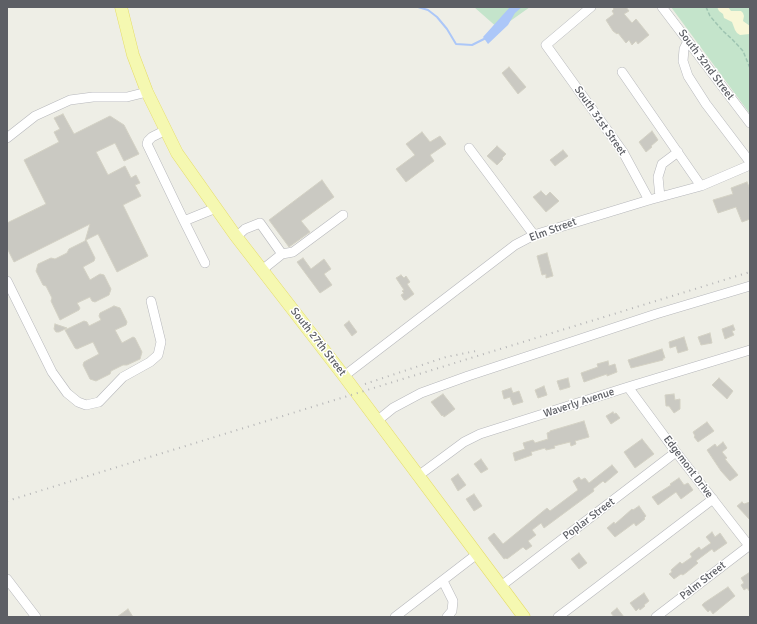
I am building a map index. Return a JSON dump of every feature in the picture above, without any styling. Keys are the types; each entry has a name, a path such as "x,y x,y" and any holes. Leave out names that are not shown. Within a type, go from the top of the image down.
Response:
{"main road":[{"name":"South 27th Street","path":"121,7 133,55 147,92 177,153 236,237 344,376 524,617"}],"street":[{"name":"South 31st Street","path":"591,7 546,45 623,152 649,200"},
{"name":"South 32nd Street","path":"662,7 750,123"},
{"path":"688,41 684,49 683,61 688,76 706,104 750,162"},
{"path":"622,72 701,186"},
{"path":"7,138 35,116 70,100 93,97 127,97 147,92"},
{"path":"166,130 152,137 147,144 205,263"},
{"path":"469,148 534,235"},
{"path":"660,197 658,177 662,164 678,152"},
{"name":"Elm Street","path":"344,376 515,245 534,235 649,200 701,186 750,165"},
{"path":"184,221 216,208"},
{"path":"262,270 282,254 293,252 343,215"},
{"path":"236,237 245,229 260,223 282,254"},
{"path":"7,281 52,372 67,393 78,402 86,405 99,402 123,377 142,368 158,355 161,342 152,301"},
{"path":"377,421 393,408 421,393 656,314 750,286"},
{"name":"Waverly Avenue","path":"418,476 459,446 480,434 628,387 749,353"},
{"name":"Edgemont Drive","path":"628,387 676,452 750,546"},
{"name":"Poplar Street","path":"501,586 676,452"},
{"path":"558,617 713,499"},
{"name":"Palm Street","path":"656,617 750,546"},
{"path":"395,617 477,554"},
{"path":"7,580 36,617"},
{"path":"443,580 453,601 452,611 447,617"}],"path":[{"path":"706,7 710,16 722,31 732,38 743,51 750,68"}],"shaded area":[{"path":"474,7 530,7 499,29"},
{"path":"671,7 750,7 750,114"}],"sand":[{"path":"717,7 728,7 731,11 741,11 743,13 743,21 750,26 750,34 740,35 737,33 732,22 724,18 723,14"}],"water":[{"path":"510,7 522,7 515,13 508,25 488,44 483,37"}],"building":[{"path":"612,7 626,7 629,11 624,14 632,23 636,19 649,35 638,44 636,41 632,45 629,40 626,43 618,33 617,34 613,31 606,20 614,14 612,11 614,9"},
{"path":"509,67 526,87 518,94 502,73"},
{"path":"63,114 74,134 110,116 124,125 139,154 124,161 115,143 96,152 108,175 125,166 131,178 136,175 140,183 135,185 141,196 123,205 148,256 117,272 98,234 86,240 95,258 94,261 83,267 90,280 100,274 104,275 111,289 109,295 95,302 92,301 90,297 77,303 80,308 79,310 60,320 51,301 52,298 36,271 38,264 51,258 55,259 67,253 69,249 85,241 90,224 14,262 7,248 7,223 46,204 24,160 59,142 54,132 60,129 54,118"},
{"path":"652,131 658,140 646,152 639,142"},
{"path":"422,132 430,142 440,136 446,144 430,155 434,161 406,182 396,169 415,155 406,144"},
{"path":"497,146 506,154 497,165 487,156"},
{"path":"563,150 568,156 555,166 550,160"},
{"path":"322,180 334,197 301,221 310,232 289,247 269,220"},
{"path":"747,182 750,189 750,219 742,222 736,207 718,213 713,200 733,194 731,188"},
{"path":"541,191 546,196 550,192 559,201 546,212 533,197"},
{"path":"547,253 553,276 546,278 546,274 542,275 537,256"},
{"path":"303,258 311,269 324,259 331,269 324,274 332,285 320,293 297,262"},
{"path":"401,275 404,278 406,276 410,282 407,284 414,294 406,300 404,300 401,295 404,293 402,291 404,290 396,278"},
{"path":"114,306 120,308 127,322 126,325 115,330 122,343 133,337 135,338 142,352 140,359 111,371 110,374 96,381 90,379 83,365 84,362 99,354 93,342 77,349 65,330 84,321 87,322 89,326 101,320 99,316 100,313"},
{"path":"349,321 357,332 352,336 344,325"},
{"path":"55,324 67,328 56,332 54,329"},
{"path":"733,325 735,330 732,331 734,335 725,339 722,329"},
{"path":"710,333 712,343 701,345 698,337"},
{"path":"684,337 688,350 678,353 676,346 670,348 669,342"},
{"path":"662,349 665,358 663,358 663,360 631,368 628,360"},
{"path":"608,361 609,366 615,364 617,372 584,382 581,373 598,367 597,364"},
{"path":"568,378 570,387 560,390 557,381"},
{"path":"719,378 733,391 727,399 712,385"},
{"path":"544,386 547,395 538,398 535,390"},
{"path":"511,388 513,393 519,391 523,402 513,405 510,397 504,399 502,391"},
{"path":"443,394 455,409 444,417 431,402"},
{"path":"674,394 675,400 680,399 680,409 674,413 669,406 666,406 665,395"},
{"path":"613,412 620,418 611,424 606,416"},
{"path":"584,421 589,437 575,441 576,444 571,446 570,442 554,446 555,448 546,450 545,448 531,452 532,455 515,461 513,453 525,449 523,443 533,440 535,443 548,439 547,433 550,431"},
{"path":"707,422 714,431 698,442 694,437 693,432"},
{"path":"642,439 654,454 635,468 624,452"},
{"path":"723,442 727,448 722,452 727,458 725,459 738,475 730,481 721,471 707,450 715,444 717,447"},
{"path":"481,459 488,469 481,473 474,464"},
{"path":"612,465 618,472 605,483 603,481 593,489 594,491 544,528 541,523 532,530 536,535 528,541 532,546 526,550 523,547 507,559 504,559 488,538 494,533 503,544 547,508 550,511 578,490 573,481 579,477 581,480 585,478 589,483"},
{"path":"458,474 466,485 458,491 451,479"},
{"path":"679,478 684,485 688,483 693,490 681,499 676,492 658,505 652,497"},
{"path":"474,494 482,506 474,511 466,499"},
{"path":"742,502 744,504 750,502 750,520 737,506"},
{"path":"639,506 646,516 644,518 645,519 636,526 634,523 615,537 607,528 614,522 615,524 632,509 633,510"},
{"path":"712,532 715,537 720,533 727,543 714,552 712,549 696,561 698,563 687,572 674,579 669,574 672,572 671,570 680,562 682,564 692,557 690,554 699,547 701,550 711,543 706,537"},
{"path":"579,553 587,563 579,569 571,559"},
{"path":"750,572 750,592 747,588 744,590 741,585 744,583 741,578"},
{"path":"728,587 735,596 713,614 710,610 708,612 702,605"},
{"path":"644,593 649,601 640,610 639,608 636,611 630,603"},
{"path":"617,608 624,617 614,617 611,613"},
{"path":"128,609 133,617 117,617"}],"waterway":[{"path":"418,7 428,10 437,17 447,29 456,44 472,45 486,38"}],"railway":[{"path":"7,501 750,272"},
{"path":"365,384 446,357 476,351"}]}
